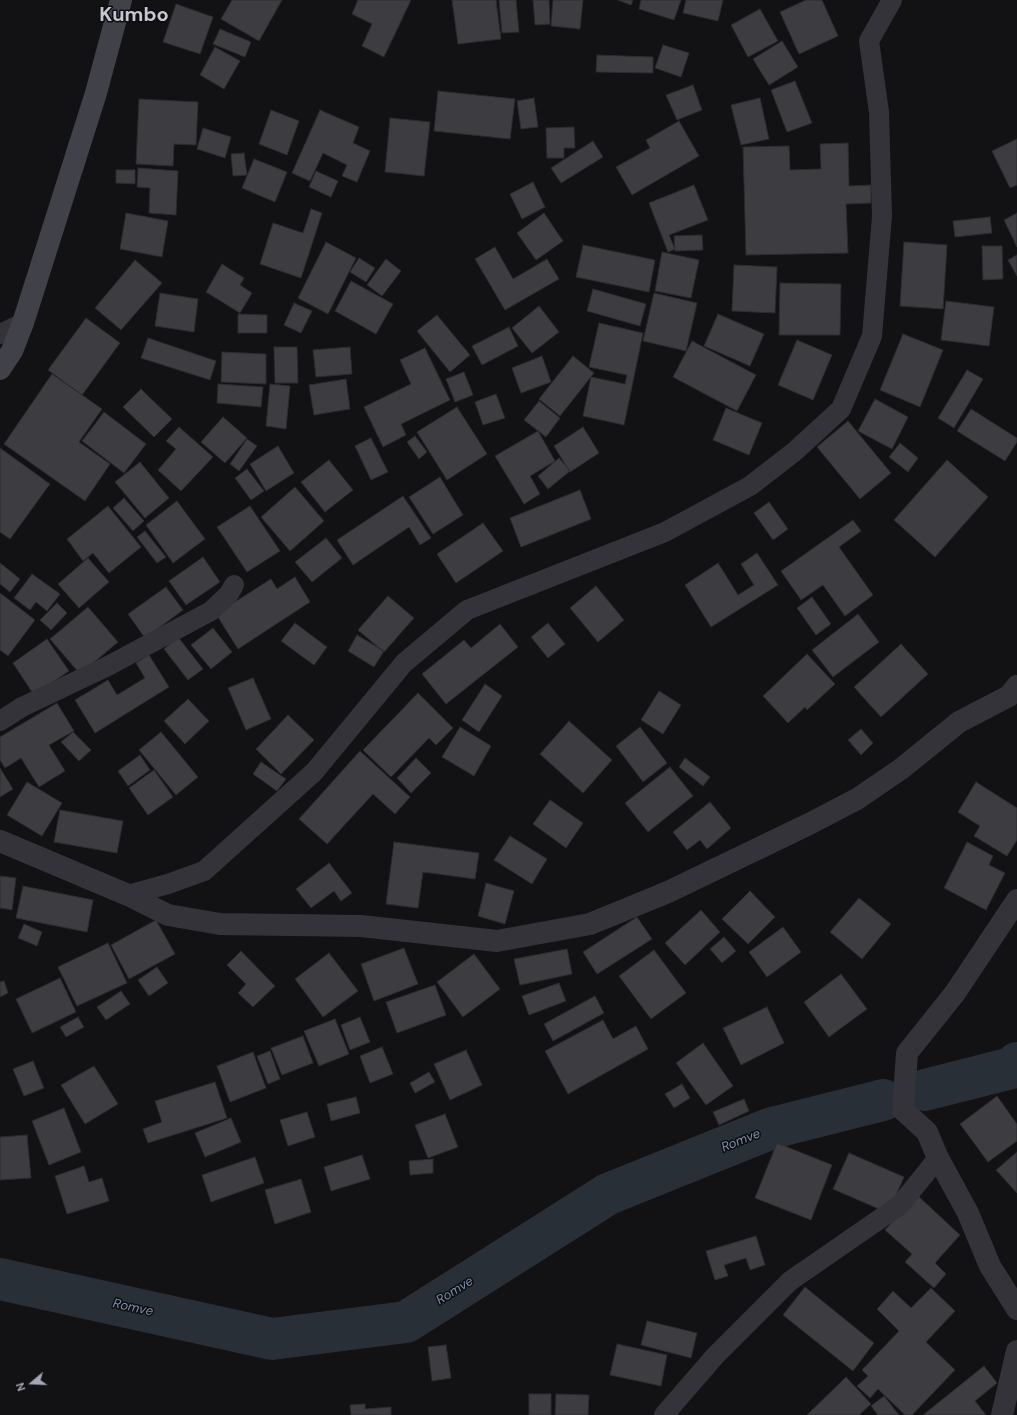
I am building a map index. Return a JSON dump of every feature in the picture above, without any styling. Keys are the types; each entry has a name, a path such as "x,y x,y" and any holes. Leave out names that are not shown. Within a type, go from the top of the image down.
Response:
{"main road":[{"path":"0,369 12,351 23,323 96,93 121,0"}],"street":[{"path":"128,895 168,884 204,871 314,772 404,663 467,610 665,532 750,486 794,452 841,409 872,336 882,216 879,112 869,41 892,0"},
{"path":"0,334 23,323"},
{"path":"0,720 108,666 212,611 229,594 234,585"},
{"path":"0,841 128,895 168,915 220,924 361,926 497,941 590,924 668,892 809,824 857,799 901,768 959,722 1009,696 1017,686"},
{"path":"1017,900 955,993 907,1053 903,1110 928,1132 938,1158 968,1213 990,1266 1017,1309"},
{"path":"664,1415 715,1356 790,1281 900,1206 938,1158"},
{"path":"1002,1415 1017,1351"}],"building":[{"path":"232,0 282,0 259,41 221,19"},
{"path":"358,0 411,0 384,57 362,46 372,24 352,14"},
{"path":"452,0 496,0 501,39 458,44"},
{"path":"499,0 516,0 519,32 502,33"},
{"path":"533,0 549,0 550,24 535,25"},
{"path":"553,0 583,0 580,29 551,26"},
{"path":"618,0 633,0 631,5"},
{"path":"641,0 681,0 674,20 639,9"},
{"path":"686,0 723,0 718,21 683,13"},
{"path":"806,0 822,0 838,36 799,54 780,12"},
{"path":"176,4 213,17 200,54 163,42"},
{"path":"760,9 778,41 748,57 731,25"},
{"path":"220,29 251,42 245,57 213,44"},
{"path":"782,41 798,67 769,85 753,59"},
{"path":"663,45 689,53 681,77 655,68"},
{"path":"215,47 240,61 224,89 200,75"},
{"path":"597,55 653,57 653,73 596,72"},
{"path":"795,81 812,123 787,132 771,90"},
{"path":"693,85 702,110 677,120 666,95"},
{"path":"438,91 515,99 510,139 434,131"},
{"path":"534,98 538,127 521,129 517,101"},
{"path":"760,98 769,139 741,145 731,105"},
{"path":"139,99 198,102 196,145 174,144 173,166 136,164"},
{"path":"271,110 299,121 287,155 259,144"},
{"path":"320,110 359,127 353,143 370,151 357,182 342,176 347,165 323,153 310,181 292,173"},
{"path":"390,118 430,122 424,176 385,172"},
{"path":"679,121 699,156 632,195 616,167 650,148 646,140"},
{"path":"574,127 575,148 564,148 564,158 547,158 546,128"},
{"path":"203,128 231,137 225,158 197,149"},
{"path":"1017,139 1017,185 1010,188 992,151"},
{"path":"593,141 603,157 561,183 551,168"},
{"path":"848,143 849,186 871,185 871,203 846,204 848,253 746,255 743,147 789,146 790,170 821,169 820,144"},
{"path":"244,153 247,175 233,176 231,154"},
{"path":"254,159 287,172 275,202 242,188"},
{"path":"138,168 178,171 176,215 149,213 150,188 137,187"},
{"path":"116,170 135,170 135,184 116,183"},
{"path":"316,171 338,181 331,197 309,187"},
{"path":"533,182 545,207 522,219 510,194"},
{"path":"694,185 708,220 669,235 675,249 668,252 649,203"},
{"path":"311,209 322,213 301,278 260,264 273,223 303,233"},
{"path":"126,213 168,221 162,257 120,249"},
{"path":"544,213 563,241 536,260 517,233"},
{"path":"1017,213 1017,247 1004,220"},
{"path":"990,217 992,233 955,237 953,221"},
{"path":"702,235 703,250 675,251 674,236"},
{"path":"326,242 356,258 328,314 298,298"},
{"path":"904,242 947,245 943,309 900,306"},
{"path":"583,245 655,260 649,292 576,277"},
{"path":"982,246 1002,246 1003,279 983,280"},
{"path":"495,247 513,279 547,259 559,279 505,310 475,259"},
{"path":"662,252 699,260 691,298 655,291"},
{"path":"1017,255 1017,276 1008,260"},
{"path":"359,258 375,268 366,282 350,272"},
{"path":"386,259 401,271 382,296 367,285"},
{"path":"135,260 162,283 121,330 95,308"},
{"path":"222,264 244,278 240,285 252,293 240,313 206,292"},
{"path":"734,265 777,267 775,313 732,311"},
{"path":"351,281 393,304 376,334 335,311"},
{"path":"780,283 841,284 840,335 779,335"},
{"path":"593,289 646,304 640,326 587,311"},
{"path":"160,293 198,299 194,332 155,326"},
{"path":"654,293 697,303 686,351 643,341"},
{"path":"946,301 994,307 989,346 941,340"},
{"path":"294,303 312,311 301,333 284,325"},
{"path":"539,306 559,332 532,353 512,328"},
{"path":"238,314 267,315 267,333 238,333"},
{"path":"718,314 764,334 750,366 704,346"},
{"path":"437,315 470,355 450,372 417,331"},
{"path":"86,318 120,343 82,395 48,370"},
{"path":"599,323 643,333 624,425 583,416 591,377 625,384 627,375 589,367"},
{"path":"509,327 518,346 482,365 472,346"},
{"path":"903,334 943,350 920,407 880,390"},
{"path":"148,338 216,361 210,380 141,358"},
{"path":"797,340 832,355 813,400 778,385"},
{"path":"692,341 756,375 737,411 673,377"},
{"path":"274,347 297,347 298,383 275,383"},
{"path":"350,347 352,374 316,377 313,350"},
{"path":"425,348 450,400 401,424 406,435 383,447 364,407 411,384 400,360"},
{"path":"222,352 266,354 266,384 221,382"},
{"path":"542,356 551,382 521,393 512,368"},
{"path":"573,356 594,373 560,416 539,399"},
{"path":"967,370 983,379 954,428 938,418"},
{"path":"464,372 473,395 455,402 446,379"},
{"path":"52,374 102,409 79,442 110,464 85,501 4,444"},
{"path":"346,379 350,409 314,415 309,385"},
{"path":"218,384 263,387 261,407 217,403"},
{"path":"270,384 290,386 286,429 266,426"},
{"path":"141,389 172,419 154,437 123,407"},
{"path":"496,394 505,418 483,425 475,402"},
{"path":"875,399 908,417 892,449 858,431"},
{"path":"539,401 560,418 546,437 524,420"},
{"path":"457,407 487,454 447,480 417,432"},
{"path":"726,408 762,423 749,455 713,440"},
{"path":"971,409 1017,438 1017,442 1005,461 957,431"},
{"path":"104,412 146,444 124,473 82,441"},
{"path":"223,417 247,438 225,463 201,442"},
{"path":"848,421 891,473 860,499 817,447"},
{"path":"179,427 213,457 181,491 158,470 176,449 166,441"},
{"path":"583,427 599,453 570,472 554,446"},
{"path":"538,431 555,461 530,476 540,494 524,504 495,456"},
{"path":"415,436 427,452 419,459 407,442"},
{"path":"371,438 388,472 371,480 355,446"},
{"path":"247,439 257,446 239,471 230,464"},
{"path":"900,443 918,458 908,472 889,457"},
{"path":"278,446 294,473 266,491 250,464"},
{"path":"0,448 50,484 10,539 0,532"},
{"path":"559,458 570,471 548,489 538,476"},
{"path":"329,460 353,490 325,512 301,482"},
{"path":"947,460 988,497 935,557 894,520"},
{"path":"140,462 169,498 145,518 115,482"},
{"path":"247,469 264,491 251,500 235,478"},
{"path":"440,477 463,515 433,534 409,497"},
{"path":"295,487 324,521 290,551 261,517"},
{"path":"580,490 591,519 521,547 510,518"},
{"path":"403,496 431,538 420,545 409,527 353,565 337,540"},
{"path":"124,498 144,521 133,531 113,508"},
{"path":"177,501 205,539 173,563 146,525"},
{"path":"769,502 788,529 773,540 754,513"},
{"path":"108,506 141,547 109,573 93,553 83,561 67,539"},
{"path":"250,506 280,551 247,572 217,527"},
{"path":"853,520 861,531 839,547 873,595 845,616 823,585 801,600 781,571"},
{"path":"483,523 503,551 456,583 437,554"},
{"path":"145,531 166,557 157,563 137,537"},
{"path":"326,538 342,558 312,582 295,562"},
{"path":"757,553 778,585 711,627 685,585 718,563 738,595 754,585 741,564"},
{"path":"203,557 220,582 186,605 169,581"},
{"path":"88,558 109,582 79,608 58,584"},
{"path":"0,563 20,579 10,592 0,584"},
{"path":"32,574 60,594 47,611 36,602 30,610 14,598"},
{"path":"295,577 310,602 238,649 216,614 271,579 277,589"},
{"path":"596,586 624,620 598,642 570,608"},
{"path":"166,587 183,610 145,638 128,614"},
{"path":"0,593 35,620 8,656 0,650"},
{"path":"388,596 414,618 384,652 358,630"},
{"path":"812,597 831,624 816,635 797,608"},
{"path":"57,603 67,613 51,630 40,620"},
{"path":"88,607 118,642 80,674 50,639"},
{"path":"858,614 879,642 833,677 812,650"},
{"path":"295,623 327,647 314,665 281,641"},
{"path":"548,623 565,644 548,658 531,637"},
{"path":"500,624 518,647 446,704 422,674 464,640 471,648"},
{"path":"213,628 232,652 211,669 191,645"},
{"path":"357,635 384,651 374,667 348,651"},
{"path":"178,637 203,669 188,680 164,649"},
{"path":"47,639 69,671 34,695 13,663"},
{"path":"901,644 928,674 881,717 854,687"},
{"path":"807,654 835,684 807,710 805,707 788,723 763,696"},
{"path":"149,655 169,687 95,733 75,700 108,680 117,695 145,678 136,663"},
{"path":"253,678 271,719 246,730 228,688"},
{"path":"485,684 502,696 479,732 462,720"},
{"path":"659,691 681,705 663,734 641,720"},
{"path":"418,693 453,728 436,745 429,738 391,777 363,750"},
{"path":"188,699 209,721 185,744 164,721"},
{"path":"57,703 74,731 49,745 65,771 39,787 21,758 5,768 0,760 0,737"},
{"path":"288,715 314,740 281,774 256,749"},
{"path":"569,721 612,760 583,793 540,754"},
{"path":"460,727 491,746 474,776 442,757"},
{"path":"640,727 667,763 643,782 616,746"},
{"path":"861,729 873,743 861,755 848,740"},
{"path":"73,732 91,750 79,761 61,742"},
{"path":"161,732 198,777 176,795 139,750"},
{"path":"360,751 410,797 395,814 373,794 327,844 299,819"},
{"path":"140,755 150,770 128,786 118,771"},
{"path":"416,758 431,773 411,793 397,778"},
{"path":"685,758 710,777 703,786 679,767"},
{"path":"261,762 286,779 277,791 253,774"},
{"path":"670,767 693,796 648,832 625,803"},
{"path":"0,768 13,789 0,797"},
{"path":"154,770 173,797 148,815 129,788"},
{"path":"27,782 62,803 42,836 7,815"},
{"path":"976,782 1017,808 1017,840 1007,856 974,836 980,826 958,812"},
{"path":"550,800 583,823 566,848 533,824"},
{"path":"710,802 731,828 707,849 700,840 687,850 673,832"},
{"path":"60,810 123,821 117,853 54,842"},
{"path":"510,836 547,859 532,884 494,860"},
{"path":"394,842 479,853 475,879 423,872 418,908 386,904"},
{"path":"967,842 993,856 989,865 1005,873 986,910 944,888"},
{"path":"329,863 352,893 341,901 334,891 311,908 296,889"},
{"path":"0,876 16,878 12,910 0,908"},
{"path":"486,883 514,891 505,924 478,916"},
{"path":"23,886 93,900 87,932 16,918"},
{"path":"750,891 775,917 748,944 722,919"},
{"path":"859,898 891,924 862,959 830,932"},
{"path":"701,910 720,932 685,965 665,943"},
{"path":"637,917 652,939 597,974 583,952"},
{"path":"156,920 175,954 129,979 111,945"},
{"path":"24,924 42,932 37,946 18,938"},
{"path":"783,927 801,952 767,977 749,952"},
{"path":"724,937 736,951 722,963 710,949"},
{"path":"108,943 127,983 77,1006 58,967"},
{"path":"404,948 418,984 374,1001 361,964"},
{"path":"567,949 572,974 520,985 514,959"},
{"path":"654,950 686,993 651,1019 619,976"},
{"path":"241,951 275,986 253,1007 238,993 246,984 227,965"},
{"path":"329,953 358,991 323,1017 295,979"},
{"path":"474,954 500,989 463,1017 437,982"},
{"path":"157,967 168,983 149,996 138,980"},
{"path":"841,974 867,1009 829,1037 804,1002"},
{"path":"60,978 76,1012 32,1033 16,999"},
{"path":"4,981 8,993 0,997 0,982"},
{"path":"559,983 566,1001 529,1015 522,996"},
{"path":"435,985 446,1015 397,1033 386,1002"},
{"path":"121,991 130,1004 106,1020 97,1007"},
{"path":"595,996 604,1013 553,1041 544,1024"},
{"path":"767,1007 784,1043 741,1065 723,1028"},
{"path":"78,1017 84,1027 66,1037 60,1027"},
{"path":"360,1017 370,1042 350,1050 341,1025"},
{"path":"335,1019 349,1054 319,1066 304,1031"},
{"path":"603,1020 613,1039 636,1026 648,1049 568,1094 545,1051"},
{"path":"303,1036 313,1063 282,1075 271,1048"},
{"path":"703,1043 733,1086 706,1105 676,1063"},
{"path":"382,1047 393,1074 370,1083 360,1056"},
{"path":"466,1050 482,1085 450,1100 434,1064"},
{"path":"270,1051 280,1079 268,1084 257,1056"},
{"path":"253,1052 266,1088 230,1102 217,1066"},
{"path":"33,1061 44,1088 24,1096 13,1069"},
{"path":"94,1066 118,1104 85,1124 61,1085"},
{"path":"429,1072 435,1082 415,1093 410,1083"},
{"path":"215,1082 227,1118 148,1143 143,1129 162,1122 155,1101"},
{"path":"682,1084 690,1098 674,1108 665,1094"},
{"path":"997,1096 1017,1124 1017,1141 988,1162 960,1124"},
{"path":"356,1097 360,1113 331,1121 327,1104"},
{"path":"744,1099 749,1111 719,1125 713,1112"},
{"path":"64,1108 81,1152 49,1165 32,1121"},
{"path":"307,1112 315,1137 288,1146 280,1120"},
{"path":"445,1114 458,1147 428,1158 415,1125"},
{"path":"231,1118 241,1142 205,1157 195,1133"},
{"path":"27,1135 31,1178 0,1180 0,1137"},
{"path":"777,1143 832,1165 811,1220 755,1198"},
{"path":"1017,1152 1017,1193 996,1170"},
{"path":"849,1153 904,1177 888,1213 833,1189"},
{"path":"362,1155 370,1179 331,1191 324,1167"},
{"path":"255,1157 264,1183 211,1202 202,1175"},
{"path":"433,1159 433,1173 410,1175 409,1161"},
{"path":"84,1166 89,1182 102,1178 109,1201 67,1214 55,1176"},
{"path":"301,1179 311,1212 275,1224 265,1190"},
{"path":"917,1195 960,1235 935,1263 946,1274 934,1288 905,1262 912,1254 885,1230"},
{"path":"756,1236 765,1265 750,1270 746,1258 724,1265 728,1276 715,1280 706,1251"},
{"path":"805,1287 874,1343 853,1371 783,1315"},
{"path":"931,1288 955,1311 926,1342 955,1370 912,1415 905,1415 878,1389 870,1398 857,1386 868,1376 862,1370 899,1331 877,1309 893,1291 911,1308"},
{"path":"647,1321 697,1333 691,1358 641,1345"},
{"path":"617,1344 667,1355 661,1386 610,1375"},
{"path":"446,1345 451,1378 432,1381 428,1347"},
{"path":"984,1366 997,1383 975,1401 986,1415 923,1415"},
{"path":"846,1377 871,1404 859,1415 807,1415"},
{"path":"529,1394 551,1394 551,1415 529,1415"},
{"path":"556,1394 589,1395 588,1415 555,1415"},
{"path":"884,1396 899,1415 878,1415 871,1406"},
{"path":"365,1404 365,1409 391,1407 391,1415 351,1415 350,1405"}],"waterway":[{"name":"Romve","path":"925,1090 1015,1067 1017,1063"},
{"name":"Romve","path":"0,1279 272,1339 406,1322 608,1194 772,1128 883,1100"}],"district":[{"name":"Kumbo","path":"134,16"}]}
